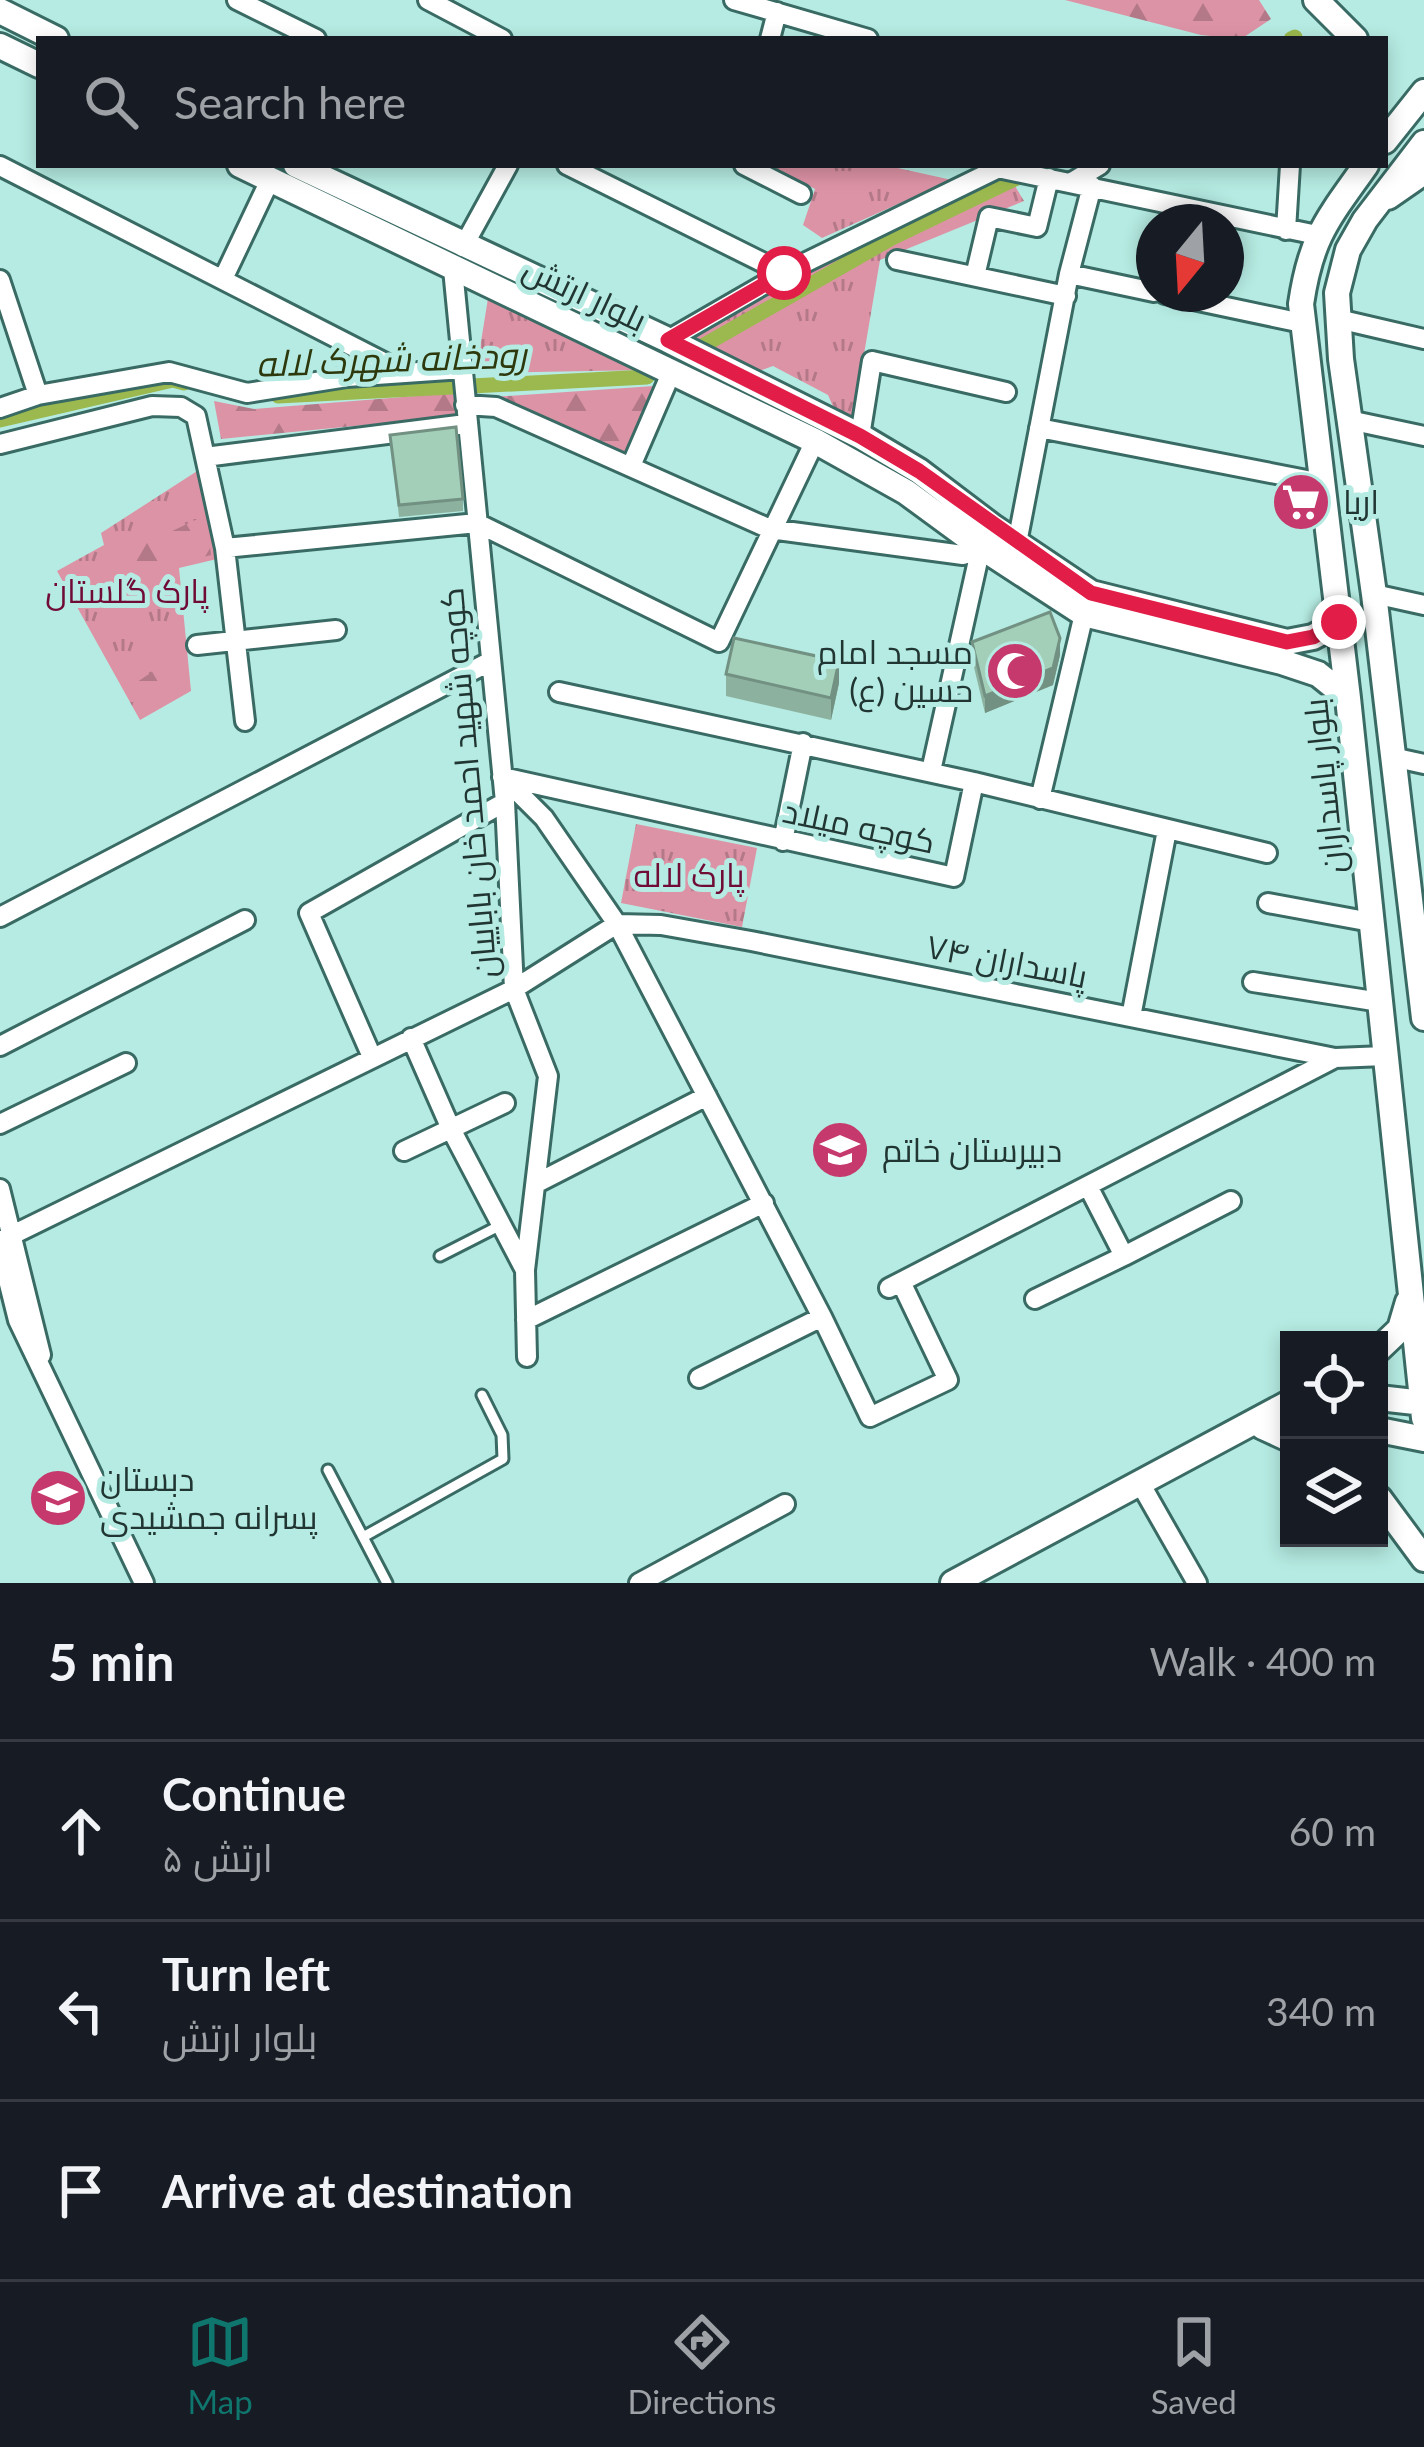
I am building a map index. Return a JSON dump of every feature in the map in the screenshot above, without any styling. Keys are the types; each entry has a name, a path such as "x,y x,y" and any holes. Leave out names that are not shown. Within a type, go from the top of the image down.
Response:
{"street":[{"path":"237,0 310,36"},
{"path":"734,0 858,36"},
{"path":"1316,0 1352,36"},
{"path":"437,2 497,36"},
{"path":"0,11 50,36"},
{"path":"771,36 776,12"},
{"path":"0,46 36,64"},
{"path":"1388,136 1424,92"},
{"path":"1424,143 1348,250 1336,293 1418,932 1424,1018"},
{"path":"0,166 403,372"},
{"name":"بلوار ارتش","path":"246,168 668,340 860,436 919,471 987,537 1084,614 1282,662 1318,674 1348,698"},
{"name":"بلوار ارتش","path":"301,168 458,258 814,441 987,537 1017,543 1091,593 1287,642 1313,637 1339,622"},
{"path":"458,258 506,168"},
{"path":"574,168 784,273"},
{"path":"750,168 801,194"},
{"path":"668,340 784,273 998,168"},
{"path":"1004,168 1317,235"},
{"path":"1017,543 1070,274 1082,184 1097,168"},
{"path":"1286,230 1290,168"},
{"name":"بلوار پاسداران","path":"1364,168 1317,235 1307,262 1305,341 1423,1408"},
{"path":"1376,205 1424,172"},
{"path":"975,276 988,218 1037,226 1042,177"},
{"path":"223,279 270,180"},
{"name":"کوچه شهید احمد خان باباییان","path":"458,258 465,409 505,802 514,988 548,1076 525,1270 527,1358"},
{"path":"897,260 1066,296"},
{"path":"1070,274 1136,288"},
{"path":"0,280 38,395"},
{"path":"1219,312 1323,346 1340,337 1424,340"},
{"path":"860,436 872,361 1006,392"},
{"path":"631,466 672,371"},
{"path":"0,408 38,395 169,372 247,393 403,372 464,373"},
{"path":"0,444 152,406 170,405 196,416 225,548 244,721"},
{"path":"205,457 496,406 770,529 963,555 987,537"},
{"path":"1349,419 1424,436"},
{"path":"1039,428 1322,483"},
{"path":"225,548 477,523 718,642 814,441"},
{"path":"931,771 987,537"},
{"path":"1374,594 1424,605"},
{"path":"1040,799 1084,614"},
{"path":"197,645 336,630"},
{"path":"0,917 489,662"},
{"path":"560,692 931,771 1268,853"},
{"path":"783,841 802,743"},
{"path":"1392,757 1424,764"},
{"path":"502,777 544,818 617,924 871,1417 948,1380 895,1285 1335,1058"},
{"name":"کوچه میلاد","path":"502,777 954,877 974,782"},
{"path":"372,1057 309,913 505,802"},
{"path":"1130,1017 1167,830"},
{"path":"1268,903 1371,922"},
{"path":"0,1046 245,920"},
{"path":"4,1241 514,988 617,924"},
{"name":"پاسداران ۷۴","path":"617,924 661,925 751,941 1335,1058 1385,1056"},
{"path":"1253,982 1379,1002"},
{"path":"411,1039 451,1130 525,1270"},
{"path":"0,1124 126,1064"},
{"path":"537,1183 707,1096"},
{"path":"404,1151 505,1103"},
{"path":"1089,1188 1124,1256"},
{"path":"0,1189 4,1241 46,1377 144,1583"},
{"path":"1035,1299 1231,1201"},
{"path":"526,1320 764,1203"},
{"path":"1388,1340 1400,1329 1411,1294"},
{"path":"699,1378 821,1317"},
{"path":"1388,1400 1423,1408"},
{"path":"953,1583 1280,1409"},
{"path":"1252,1427 1280,1423"},
{"path":"1252,1427 1280,1435"},
{"path":"1388,1432 1424,1439"},
{"path":"1139,1483 1197,1583"},
{"path":"639,1583 784,1504"},
{"path":"1388,1510 1424,1558"}],"lane":[{"path":"440,1256 501,1225"},
{"path":"363,1537 503,1460 502,1435 482,1395"},
{"path":"328,1470 387,1583"}],"green space":[{"path":"1065,0 1259,0 1271,19 1246,36 1201,35"},
{"path":"776,168 898,168 952,180 822,238 803,225 815,189"},
{"path":"995,181 1015,186 1024,201 880,260 853,419 835,411 828,395 773,366 759,371 693,337 876,234"},
{"path":"489,292 646,370 476,373"},
{"path":"654,386 626,455 493,397"},
{"path":"453,393 457,416 221,439 214,401 254,409"},
{"name":"پارک گلستان","path":"205,466 217,559 179,568 191,691 140,720 57,571 104,545 101,533"},
{"path":"206,515 211,555 162,568 138,594 114,553 152,516 168,533"},
{"path":"181,653 185,690 142,714 113,661 120,656 137,682"},
{"name":"پارک لاله","path":"636,824 757,848 742,927 621,903"}],"building":[{"path":"456,427 463,499 399,505 390,435"},
{"path":"1050,612 1060,638 1053,668 985,696 972,642"},
{"path":"734,638 839,661 831,698 726,674"}],"waterway":[{"name":"رودخانه شهرک لاله","path":"699,348 892,238 1038,168"},
{"name":"رودخانه شهرک لاله","path":"278,396 647,377"},
{"name":"رودخانه شهرک لاله","path":"0,420 173,380 184,383"}],"place":[{"name":"اریا","path":"1301,502"},
{"name":"مسجد امام حسین (ع)","path":"1015,671"},
{"name":"دبیرستان خاتم","path":"840,1150"},
{"name":"دبستان پسرانه جمشیدی","path":"58,1498"}],"route":[{"path":"784,273 668,340 860,436 919,471 1091,593 1287,642 1313,637 1339,622"}]}
